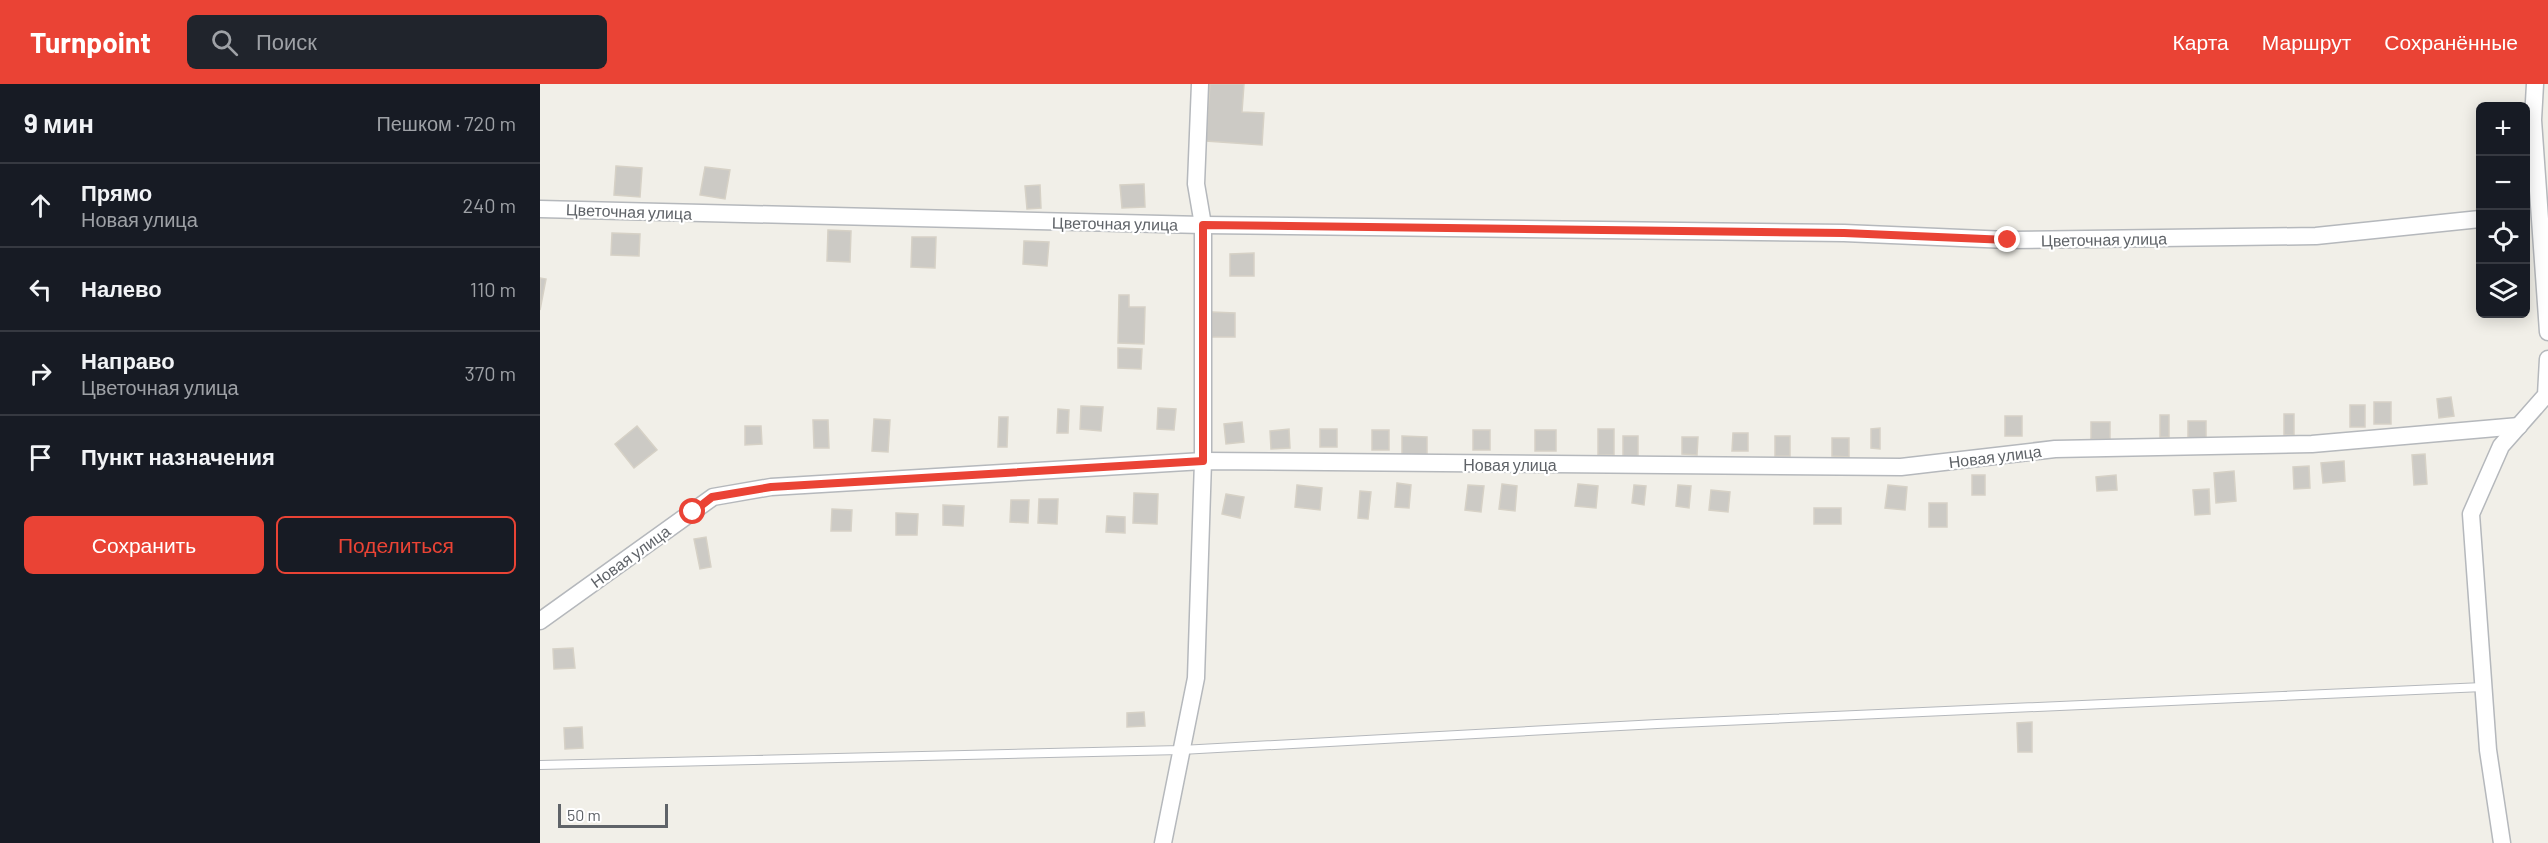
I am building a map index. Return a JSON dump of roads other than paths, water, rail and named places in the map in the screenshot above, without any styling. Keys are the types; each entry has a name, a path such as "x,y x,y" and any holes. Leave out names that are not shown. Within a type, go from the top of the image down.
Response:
{"street":[{"path":"1163,843 1197,678 1203,461 1203,225 1196,184 1200,84"},
{"path":"2535,84 2532,214 2548,332"},
{"name":"Цветочная улица","path":"540,209 1203,225 1844,233 2008,240 2316,236 2476,220"},
{"path":"2502,843 2488,750 2471,514 2501,446 2546,395 2548,359"},
{"name":"Новая улица","path":"540,621 712,497 771,487 1203,461 1901,467 2055,449 2312,444 2519,426"}],"lane":[{"path":"540,765 1181,750 1657,724 2483,687"}]}
